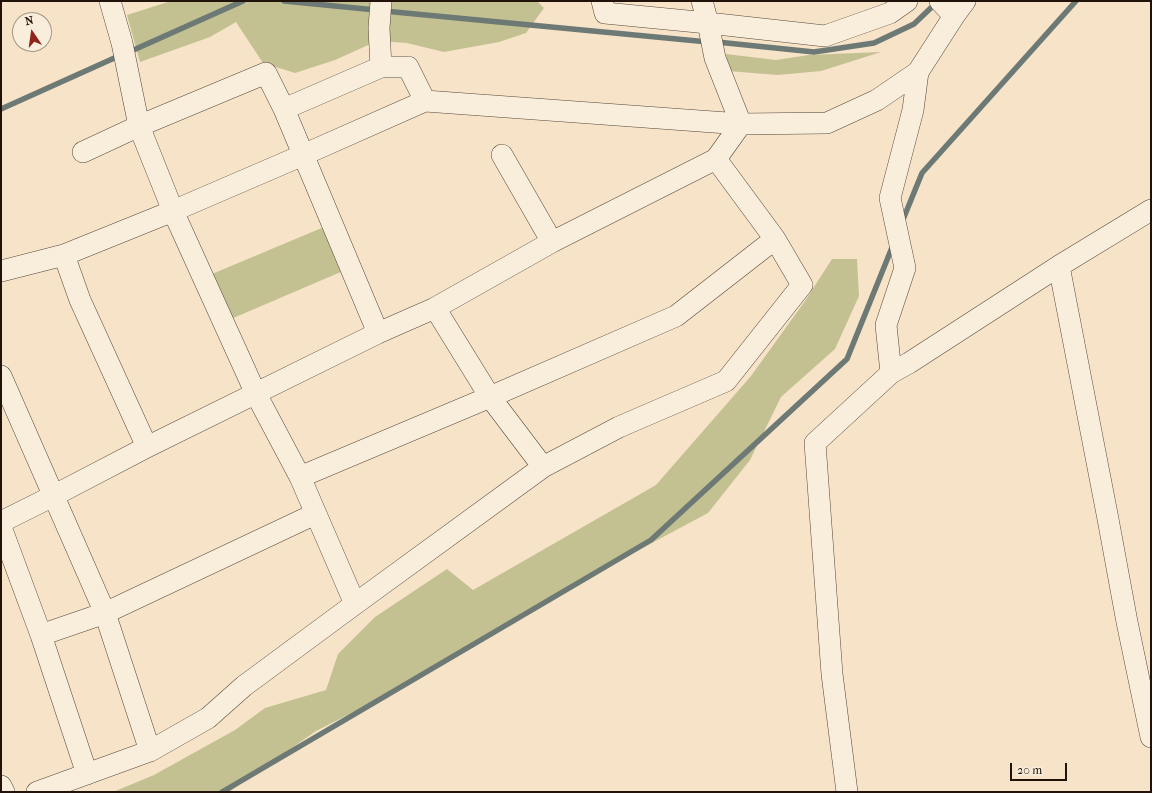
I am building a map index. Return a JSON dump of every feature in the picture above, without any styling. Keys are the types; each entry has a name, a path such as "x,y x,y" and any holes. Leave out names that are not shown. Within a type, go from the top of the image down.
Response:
{"street":[{"path":"110,1 122,43 139,126 173,211 256,394 300,477 355,604"},
{"path":"381,1 379,28 381,67"},
{"path":"602,1 605,13 709,28 825,36 890,13 907,1"},
{"path":"702,1 715,58 741,124"},
{"path":"891,373 886,325 905,268 890,198 913,110 918,72 953,6"},
{"path":"284,110 381,67 408,67 425,101"},
{"path":"1,271 64,256 173,211 425,101 741,124 827,123 876,100 918,72"},
{"path":"82,152 139,126 266,73 284,110 378,333"},
{"path":"1,522 147,447 378,333 435,308 552,242 716,159 741,124"},
{"path":"502,155 552,242"},
{"path":"37,792 150,751 208,718 244,686 543,468 619,427 726,381 802,284 775,239 716,159"},
{"path":"847,792 832,674 815,442 891,373 909,363 1059,266 1151,210"},
{"path":"300,477 490,397 676,316 775,239"},
{"path":"64,256 80,300 147,447"},
{"path":"1059,266 1103,489 1127,622 1151,737"},
{"path":"435,308 490,397 543,468"},
{"path":"1,376 105,613 150,751"},
{"path":"41,635 105,613 315,514"},
{"path":"1,527 41,635 86,774"},
{"path":"1,786 4,792"}],"shaded area":[{"path":"171,1 537,1 544,8 526,33 499,42 444,52 407,43 377,41 335,60 295,73 263,63 236,22 210,37 140,62 127,15"},
{"path":"881,52 821,71 778,75 728,71 726,54 776,60 809,55"},
{"path":"324,227 343,271 231,319 212,274"},
{"path":"832,259 857,259 859,296 835,349 781,397 750,460 708,513 545,600 389,694 316,731 229,792 113,792 154,775 235,730 265,708 326,690 338,654 375,617 447,569 473,590 656,485 751,376 805,301"}],"waterway":[{"path":"129,52 243,1"},
{"path":"284,1 376,10"},
{"path":"902,222 922,173 1076,1"},
{"path":"717,42 814,52 874,43 914,24 936,3"},
{"path":"384,11 708,42"},
{"path":"1,109 121,55"},
{"path":"222,792 651,540 847,359 893,245"}]}
